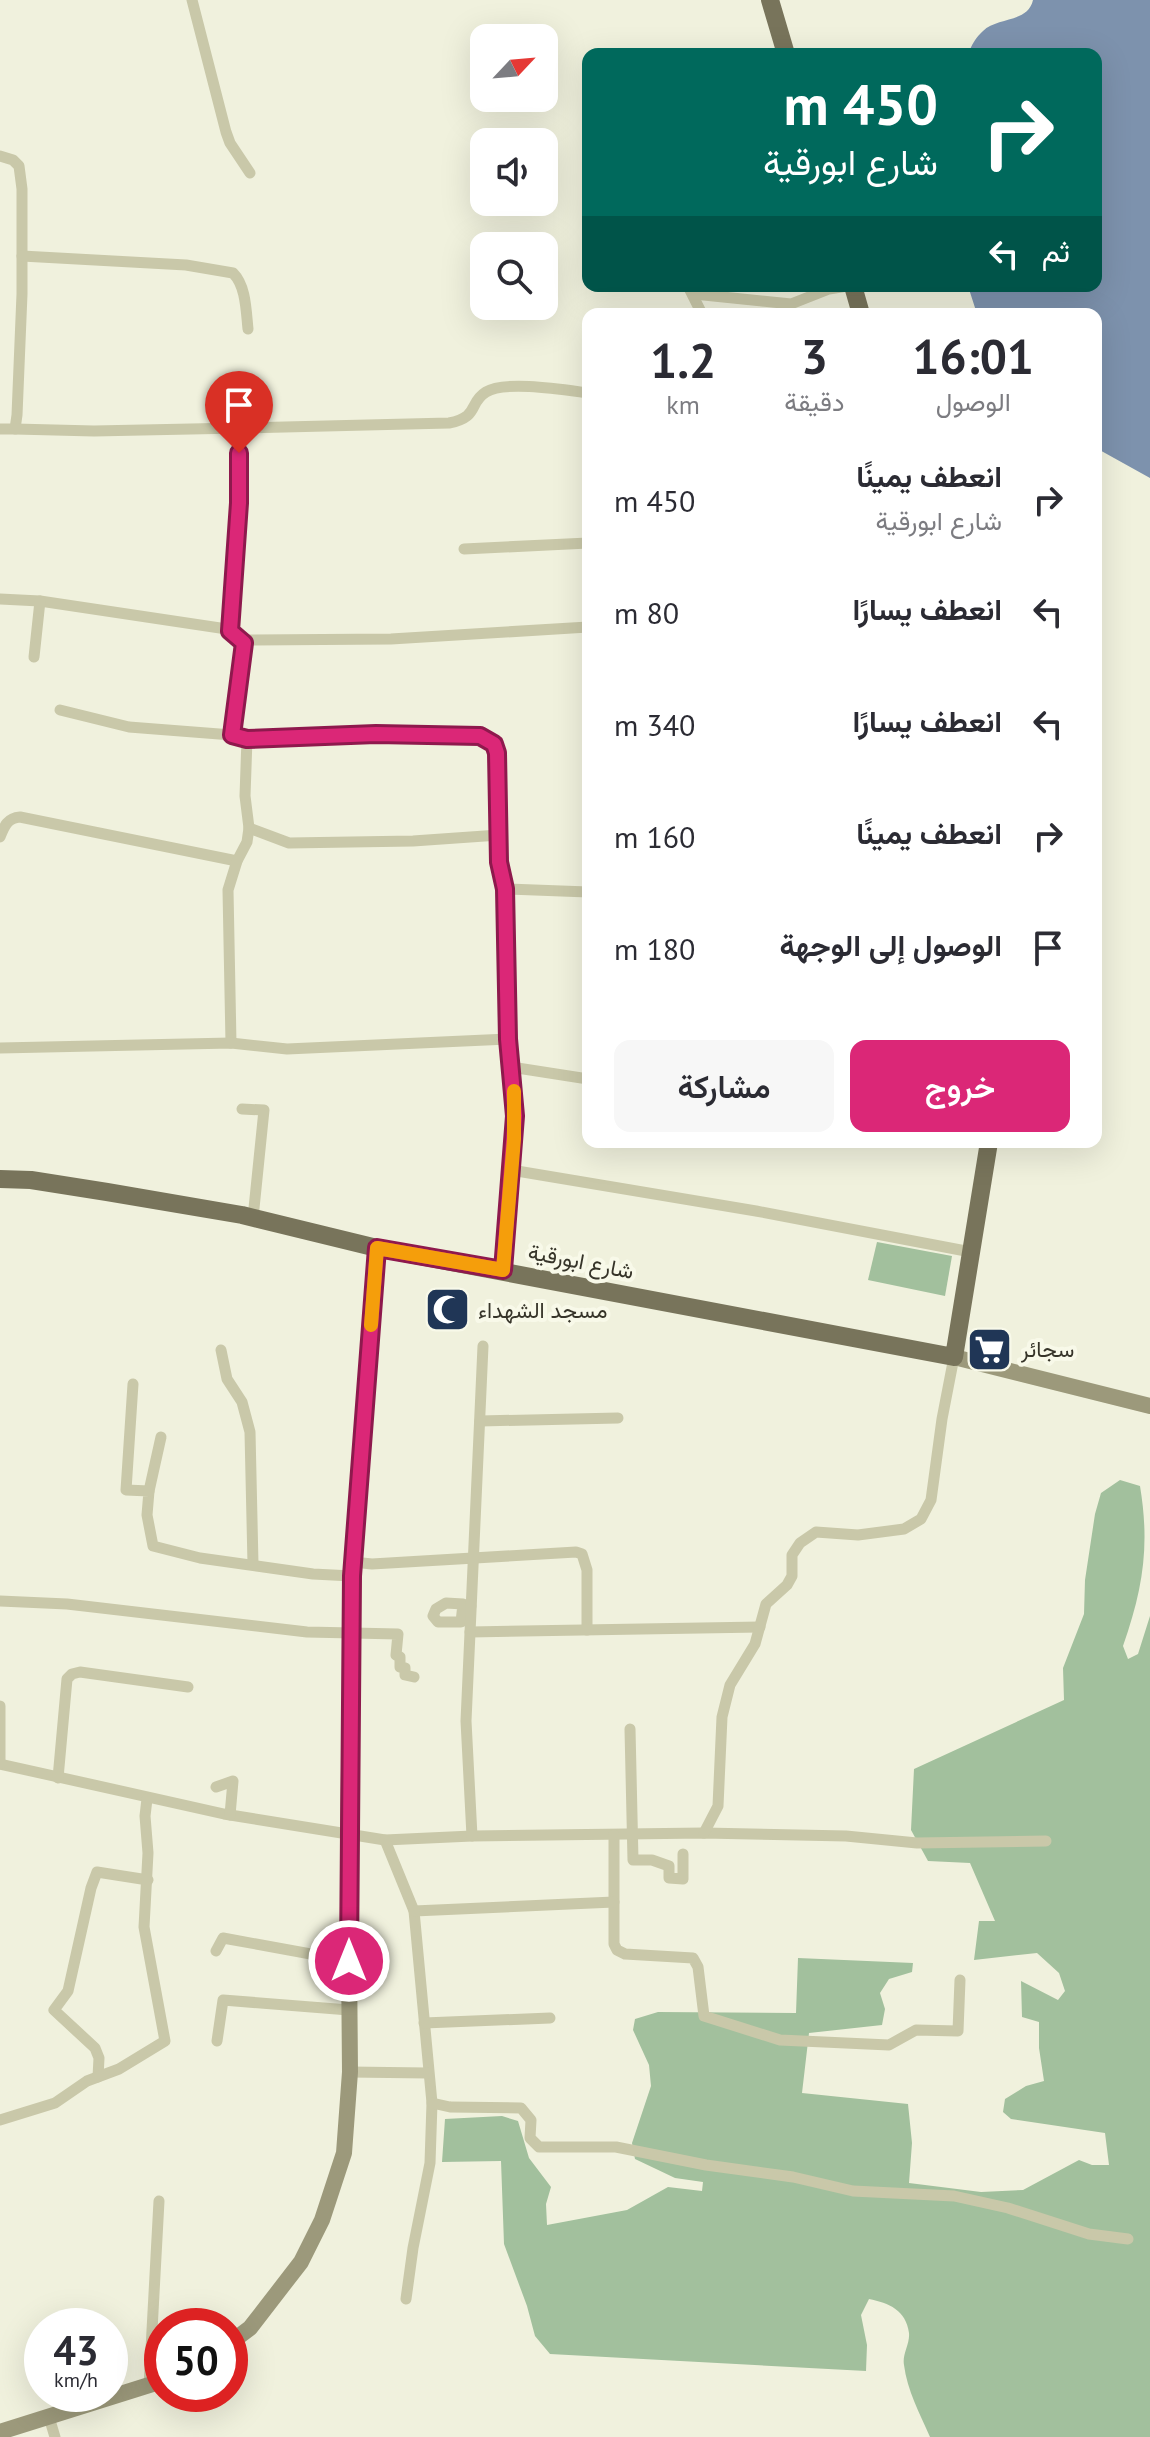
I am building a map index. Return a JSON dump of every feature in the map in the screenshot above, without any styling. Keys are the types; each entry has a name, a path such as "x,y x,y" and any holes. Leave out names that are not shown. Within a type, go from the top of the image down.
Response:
{"main road":[{"path":"770,0 784,48"},
{"path":"954,1357 988,1148"},
{"name":"شارع ابورقية","path":"0,1179 91,1189 253,1218 377,1248 954,1357 1150,1406"},
{"path":"248,2330 301,2262 322,2220 344,2153 350,2072 348,1836 352,1569 377,1248"},
{"path":"0,2432 144,2387"}],"street":[{"path":"192,0 226,132 250,173"},
{"path":"0,156 13,160 21,174 22,256 15,429"},
{"path":"22,256 186,265 233,273 238,277 244,296 248,329"},
{"path":"705,292 791,304 821,292"},
{"path":"0,429 94,431 449,423 462,420 473,412 489,389 529,386 582,392"},
{"path":"230,631 239,503 239,428"},
{"path":"464,549 582,543"},
{"path":"0,599 40,601 230,631 244,643"},
{"path":"34,657 40,601"},
{"path":"244,643 248,640 391,639 582,627"},
{"path":"232,735 244,643"},
{"path":"60,710 129,727 232,735 247,739 376,734 480,736 494,744 497,753 499,862 505,889 508,1039 515,1116 503,1270"},
{"path":"231,1043 228,890 247,842 249,828 245,796 247,739"},
{"path":"0,837 5,824 13,817 20,817 237,861"},
{"path":"249,828 289,843 413,841 499,835"},
{"path":"505,889 582,892"},
{"path":"0,1048 231,1043 287,1049 508,1039"},
{"path":"511,1067 582,1078"},
{"path":"242,1109 264,1110 253,1218"},
{"path":"511,1170 756,1211 971,1252"},
{"path":"472,1836 466,1721 470,1632 467,1605 474,1559 483,1346"},
{"path":"221,1350 227,1379 242,1402 250,1432 253,1564"},
{"path":"704,1833 718,1806 722,1717 730,1685 755,1644 766,1604 787,1585 792,1576 792,1555 800,1543 816,1532 858,1535 904,1529 921,1519 931,1500 954,1357"},
{"path":"133,1384 126,1490 149,1491"},
{"path":"480,1421 618,1418"},
{"path":"161,1437 147,1515 153,1546 200,1558 313,1574 372,1564 576,1552 586,1559 587,1630"},
{"path":"0,1601 67,1604 307,1632 398,1634 396,1655 400,1657 400,1667 405,1668 405,1675 414,1677"},
{"path":"470,1632 760,1627"},
{"path":"58,1778 67,1679 72,1674 80,1672 188,1687"},
{"path":"0,1706 0,1764 147,1799 348,1836 385,1840 704,1833 846,1836 917,1843 1046,1841"},
{"path":"630,1729 633,1860 652,1860 669,1866 669,1878 683,1879 683,1854"},
{"path":"216,1787 233,1781 230,1815"},
{"path":"0,2120 55,2103 165,2041 144,1927 148,1880 147,1799"},
{"path":"614,1835 614,1944 617,1950 625,1954 693,1958 698,1967 704,2016 780,2040 889,2045 916,2030 958,2031 960,1980"},
{"path":"385,1840 414,1911 432,2103 430,2163 406,2299"},
{"path":"98,2077 99,2058 95,2048 54,2010 68,1991 97,1872 148,1880"},
{"path":"414,1911 614,1902"},
{"path":"216,1951 223,1938 349,1961"},
{"path":"217,2041 223,2000 349,2010"},
{"path":"424,2023 550,2018"},
{"path":"350,2072 427,2073"},
{"path":"432,2103 450,2107 521,2108 531,2120 530,2138 539,2147 616,2147 706,2165 793,2177 853,2191 954,2196 1100,2237 1128,2239"},
{"path":"157,2308 159,2201"},
{"path":"49,2417 55,2437"}],"green space":[{"path":"877,1242 952,1256 945,1296 868,1280"},
{"path":"1120,1480 1140,1486 1144,1528 1140,1586 1123,1646 1128,1659 1138,1654 1150,1616 1150,2437 930,2437 914,2402 906,2374 907,2325 895,2309 869,2299 861,2315 867,2345 866,2371 550,2354 535,2336 504,2244 501,2161 442,2162 445,2119 502,2116 518,2121 529,2158 551,2187 546,2204 547,2225 627,2210 668,2187 702,2191 703,2182 675,2178 635,2159 632,2143 651,2086 649,2065 633,2030 635,2019 658,2012 796,2013 798,1958 913,1963 912,1972 889,1979 880,1993 885,2009 882,2025 809,2033 802,2093 908,2104 912,2143 909,2183 981,2192 1023,2190 1079,2160 1092,2165 1109,2165 1105,2133 1011,2119 1003,2112 1005,2099 1026,2086 1044,2081 1039,2022 1022,2017 1021,1981 1058,2000 1065,1991 1059,1973 1037,1953 974,1960 979,1921 995,1921 970,1863 928,1861 911,1830 914,1769 1064,1700 1063,1668 1084,1614 1085,1580 1095,1514 1101,1493"}],"water":[{"path":"1033,0 1150,0 1150,478 1102,451 1102,308 975,308 970,292 1102,292 1102,48 971,48 983,31 1025,13"}],"slow traffic":[{"path":"371,1325 377,1248 503,1270 514,1139 514,1091"}],"place":[{"name":"مسجد الشهداء","path":"447,1310"},
{"name":"سجائر","path":"990,1349"}],"route":[{"path":"239,453 239,503 230,631 244,643 232,735 247,739 376,734 480,736 494,744 497,753 499,862 505,889 508,1039 515,1116 503,1270 377,1248 352,1576 349,1961"}]}
